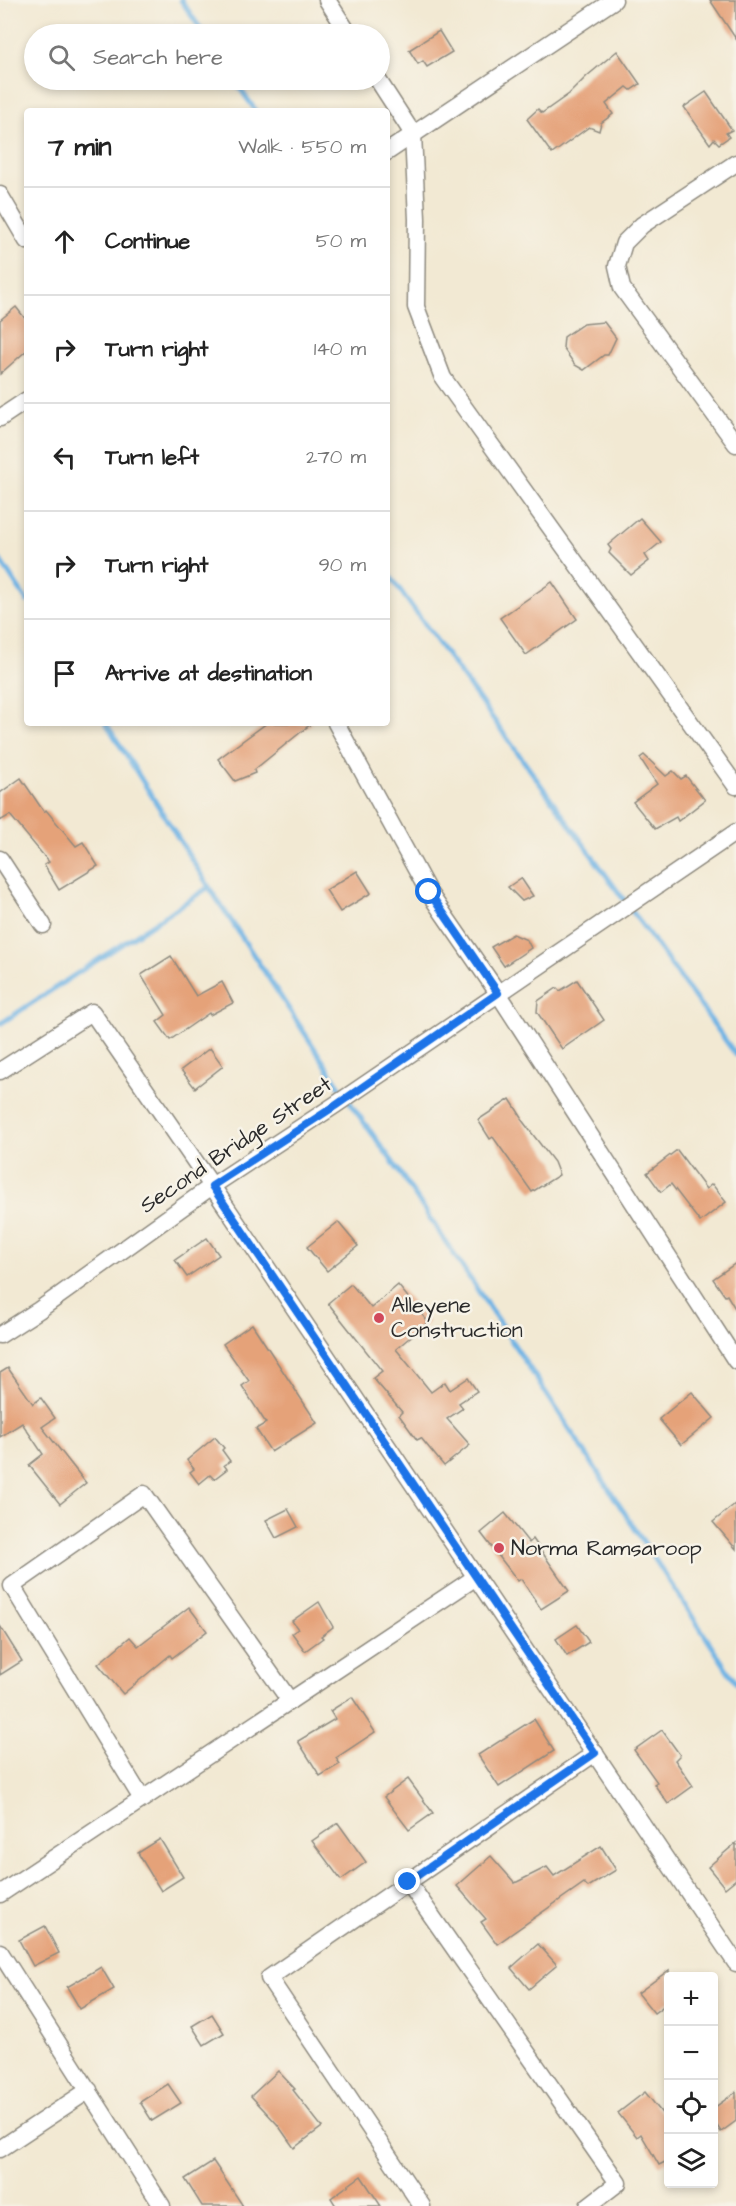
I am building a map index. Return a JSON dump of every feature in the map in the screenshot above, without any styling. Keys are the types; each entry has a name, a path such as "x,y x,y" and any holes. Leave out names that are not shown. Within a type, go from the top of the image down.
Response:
{"street":[{"path":"327,0 343,24"},
{"path":"390,150 614,0"},
{"path":"384,90 413,134 417,219 416,307 443,378 736,786"},
{"path":"736,163 642,225 624,243 617,266 622,288 736,444"},
{"path":"0,195 24,236"},
{"path":"0,418 24,402"},
{"path":"338,726 429,892 498,993 736,1361"},
{"name":"Second Bridge Street","path":"0,1335 39,1310 212,1186 335,1106 736,832"},
{"path":"0,859 43,925"},
{"path":"0,1071 92,1012 736,1963"},
{"path":"142,1799 12,1586 144,1494 290,1701"},
{"path":"0,1894 476,1577"},
{"path":"422,2206 269,1978 595,1753"},
{"path":"408,1882 618,2184 588,2206"},
{"path":"0,1952 162,2206"},
{"path":"0,2148 89,2090"}],"building":[{"path":"710,0 736,0 736,39"},
{"path":"439,31 452,52 427,67 423,61 418,64 409,50"},
{"path":"617,51 640,84 631,90 627,87 606,104 613,114 601,123 599,131 589,127 552,154 527,119 538,109 542,113 569,94"},
{"path":"706,92 732,130 726,133 729,137 719,144 714,139 710,144 684,107"},
{"path":"16,307 24,317 24,353 0,374 0,320"},
{"path":"604,322 616,338 608,355 604,355 584,370 575,365 563,348 564,337 583,324"},
{"path":"640,518 661,542 645,555 649,561 631,575 609,553 611,549 608,545"},
{"path":"552,582 577,619 526,655 500,618"},
{"path":"263,726 308,726 254,770 255,773 235,781 218,759"},
{"path":"644,755 666,776 673,771 681,779 686,776 705,800 678,821 676,817 655,829 633,802 657,784 640,758"},
{"path":"21,778 44,812 46,810 76,846 83,842 98,866 59,890 44,865 49,862 10,815 0,821 0,793"},
{"path":"357,871 371,893 340,912 326,890"},
{"path":"521,878 533,896 522,901 508,887"},
{"path":"513,934 527,940 531,948 504,966 491,947"},
{"path":"171,956 196,996 222,982 233,1003 210,1015 209,1013 170,1040 157,1022 166,1015 141,975"},
{"path":"577,980 604,1020 562,1049 537,1012 538,1001 557,988 560,991"},
{"path":"210,1048 223,1066 195,1088 181,1070"},
{"path":"510,1099 521,1119 554,1162 559,1175 532,1192 493,1137 490,1139 478,1120"},
{"path":"677,1150 706,1189 712,1184 726,1202 700,1222 671,1184 661,1192 647,1173"},
{"path":"338,1222 358,1246 327,1271 307,1247"},
{"path":"207,1238 219,1255 187,1277 175,1260"},
{"path":"736,1263 736,1310 713,1279"},
{"path":"351,1284 371,1308 398,1285 428,1322 396,1349 431,1392 445,1382 450,1390 468,1378 477,1391 459,1403 463,1408 447,1419 470,1445 444,1466 421,1438 417,1440 399,1415 402,1412 373,1378 382,1371 328,1303"},
{"path":"252,1324 317,1423 271,1452 256,1429 266,1423 242,1386 249,1381 223,1344"},
{"path":"8,1368 33,1404 41,1398 55,1418 42,1427 86,1483 60,1504 29,1465 43,1454 22,1423 0,1437 0,1373"},
{"path":"692,1392 714,1418 681,1445 659,1419"},
{"path":"215,1437 224,1448 222,1450 230,1461 224,1465 227,1469 214,1479 210,1475 199,1484 190,1472 194,1469 187,1460"},
{"path":"736,1503 736,1549 713,1522"},
{"path":"288,1509 298,1527 276,1538 266,1520"},
{"path":"505,1513 529,1543 533,1539 569,1591 541,1609 521,1579 518,1581 481,1533"},
{"path":"319,1602 333,1627 321,1636 323,1638 305,1651 292,1633 298,1629 292,1621"},
{"path":"189,1607 207,1631 172,1658 170,1655 123,1694 98,1664 130,1637 138,1646"},
{"path":"577,1625 589,1642 567,1656 556,1639"},
{"path":"0,1626 22,1661 0,1675"},
{"path":"352,1697 375,1732 336,1758 340,1764 320,1776 298,1741 335,1719 330,1711"},
{"path":"534,1719 554,1751 499,1787 478,1755"},
{"path":"662,1730 680,1755 675,1760 693,1786 668,1804 654,1784 657,1782 634,1750"},
{"path":"408,1779 433,1813 409,1830 384,1797"},
{"path":"338,1823 366,1862 341,1880 312,1841"},
{"path":"160,1839 183,1877 161,1891 138,1853"},
{"path":"736,1843 736,1879 725,1888 708,1867"},
{"path":"601,1846 616,1870 588,1887 584,1883 497,1944 481,1922 486,1919 457,1886 491,1856 515,1883 547,1867 554,1876"},
{"path":"45,1926 59,1953 33,1966 19,1940"},
{"path":"538,1944 557,1965 529,1989 511,1968"},
{"path":"101,1967 114,1989 80,2009 67,1987"},
{"path":"664,1974 664,2006 654,2013 638,1993"},
{"path":"212,2014 224,2033 204,2045 192,2026"},
{"path":"278,2071 295,2089 293,2090 322,2127 294,2148 278,2125 251,2096"},
{"path":"168,2084 181,2103 152,2121 140,2102"},
{"path":"645,2092 664,2116 664,2162 659,2165 641,2134 637,2137 618,2113"},
{"path":"736,2092 736,2121 721,2132 718,2127 718,2105"},
{"path":"213,2161 243,2206 202,2206 185,2179"},
{"path":"361,2176 381,2206 336,2206 331,2198"}],"waterway":[{"path":"181,0 197,24"},
{"path":"241,90 254,108"},
{"path":"0,560 24,596"},
{"path":"390,576 736,1055"},
{"path":"108,726 209,887 355,1110 392,1161 736,1683"},
{"path":"0,1024 209,887"}],"place":[{"name":"Alleyene Construction","path":"379,1318"},
{"name":"Norma Ramsaroop","path":"499,1548"}],"route":[{"path":"408,1882 595,1753 212,1186 335,1106 498,993 429,892"}]}
